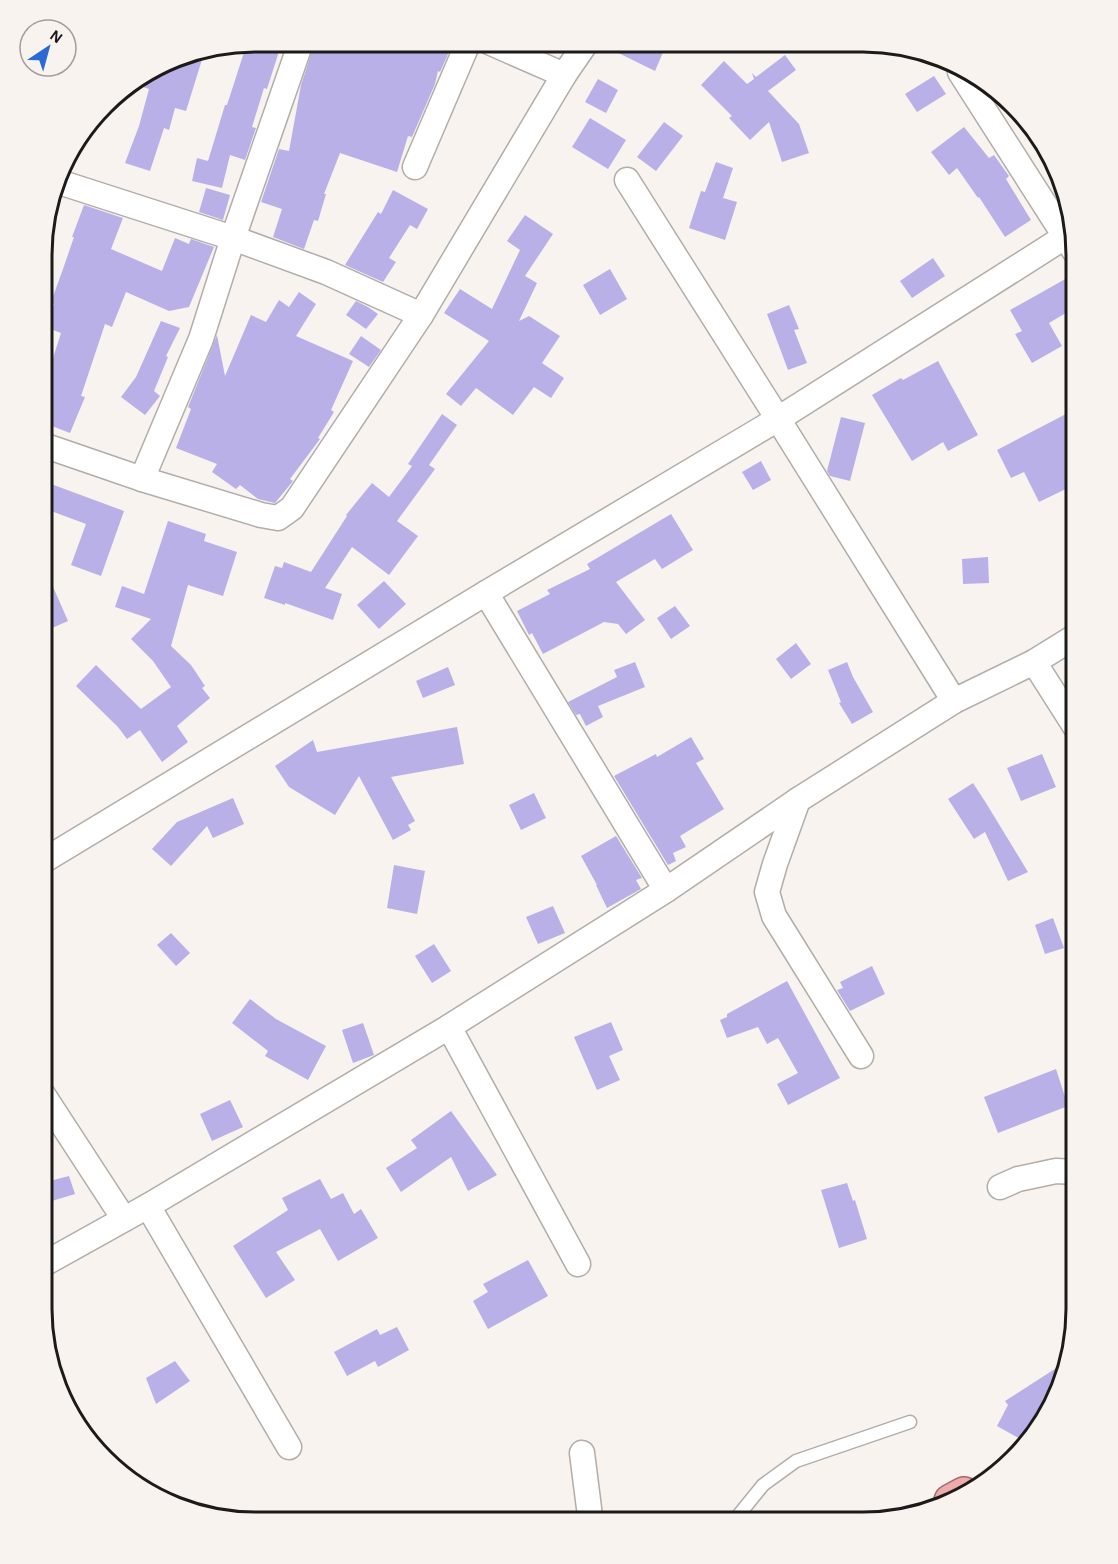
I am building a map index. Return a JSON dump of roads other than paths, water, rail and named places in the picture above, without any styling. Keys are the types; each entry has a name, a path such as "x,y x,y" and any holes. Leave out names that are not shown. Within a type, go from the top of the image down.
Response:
{"street":[{"path":"52,448 142,479 261,515 278,518 292,508 421,315 579,52"},
{"path":"142,479 201,339 233,238 297,53"},
{"path":"415,167 464,53"},
{"path":"513,53 564,75"},
{"path":"966,81 1064,230"},
{"path":"627,180 954,701"},
{"path":"65,184 233,238 326,272 421,315"},
{"path":"52,856 1065,245"},
{"path":"486,593 666,890"},
{"path":"52,1259 148,1206 449,1027 666,890 798,800 954,701 1034,662 1066,642"},
{"path":"1034,662 1066,712"},
{"path":"798,800 767,892 774,916 861,1056"},
{"path":"449,1027 578,1264"},
{"path":"52,1109 123,1219"},
{"path":"1000,1187 1018,1179 1056,1171 1065,1171"},
{"path":"148,1206 288,1447"},
{"path":"582,1453 589,1512"}],"lane":[{"path":"741,1512 763,1485 796,1461 910,1422"}]}
